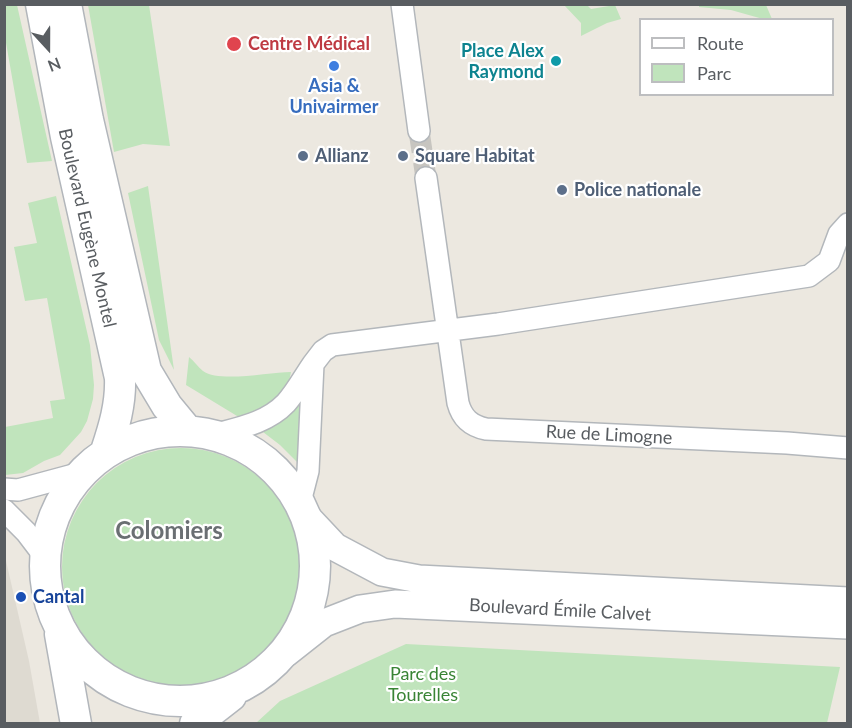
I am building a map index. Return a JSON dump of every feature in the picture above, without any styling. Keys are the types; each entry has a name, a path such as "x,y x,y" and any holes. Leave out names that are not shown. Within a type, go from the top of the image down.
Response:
{"main road":[{"name":"Boulevard Eugène Montel","path":"41,4 66,137 120,378 117,410 106,451"},
{"name":"Boulevard Eugène Montel","path":"66,4 88,120 146,371 167,406 200,432"},
{"path":"76,723 60,634 48,598 45,557 49,530 63,498 81,473 106,451 141,435 200,432 238,444 266,464 285,483 301,510 313,546 315,578 301,627 286,653 256,679 195,723"},
{"path":"60,634 88,664 117,687 140,696 178,701 208,699 239,690"}],"street":[{"path":"402,4 419,131"},
{"name":"Rue de Limogne","path":"426,178 459,409 464,418 477,427 514,431 787,443 848,448"},
{"path":"200,432 249,425 275,412 286,402 323,351 332,345 809,276 829,261 839,234 848,224"},
{"path":"301,510 308,471 313,364"},
{"path":"4,489 18,490 81,473"},
{"path":"4,510 26,532 45,557"},
{"name":"Boulevard Émile Calvet","path":"301,510 335,547 382,572 419,579 848,601"},
{"name":"Boulevard Émile Calvet","path":"286,653 324,623 360,609 394,604 848,625"}],"shaded area":[{"path":"4,552 29,661 40,723 5,723"}],"green space":[{"path":"699,4 766,5 772,18 759,18 731,10 699,7"},
{"path":"4,5 17,5 52,161 27,163 5,37"},
{"path":"88,5 149,5 170,146 143,144 114,152"},
{"path":"564,5 587,5 591,9 615,5 621,19 581,36 581,23"},
{"path":"148,186 174,370 159,340 128,193"},
{"path":"56,196 90,345 93,399 87,421 81,432 60,455 23,473 5,475 5,427 53,418 50,401 65,399 47,298 25,301 14,247 37,243 28,203"},
{"path":"189,357 203,371 221,376 291,372 285,391 280,397 267,407 242,419 186,385"},
{"path":"300,398 306,399 300,461 297,462 263,432 282,418"},
{"path":"169,448 193,448 216,453 237,462 257,475 273,491 286,511 295,532 300,567 298,590 291,613 273,643 257,659 237,672 216,681 193,686 169,686 146,681 125,672 105,659 89,643 76,623 67,602 62,579 62,555 67,532 76,511 89,491 105,475 125,462 146,453"},
{"name":"Parc des Tourelles","path":"406,644 840,667 827,723 256,723 280,701"}],"tunnel":[{"path":"419,131 426,178"}],"place":[{"name":"Centre Médical","path":"234,44"},
{"name":"Place Alex Raymond","path":"556,61"},
{"name":"Asia & Univairmer","path":"334,66"},
{"name":"Allianz","path":"303,156"},
{"name":"Square Habitat","path":"403,156"},
{"name":"Police nationale","path":"562,190"},
{"name":"Cantal","path":"21,597"}],"district":[{"name":"Colomiers","path":"169,531"}]}
